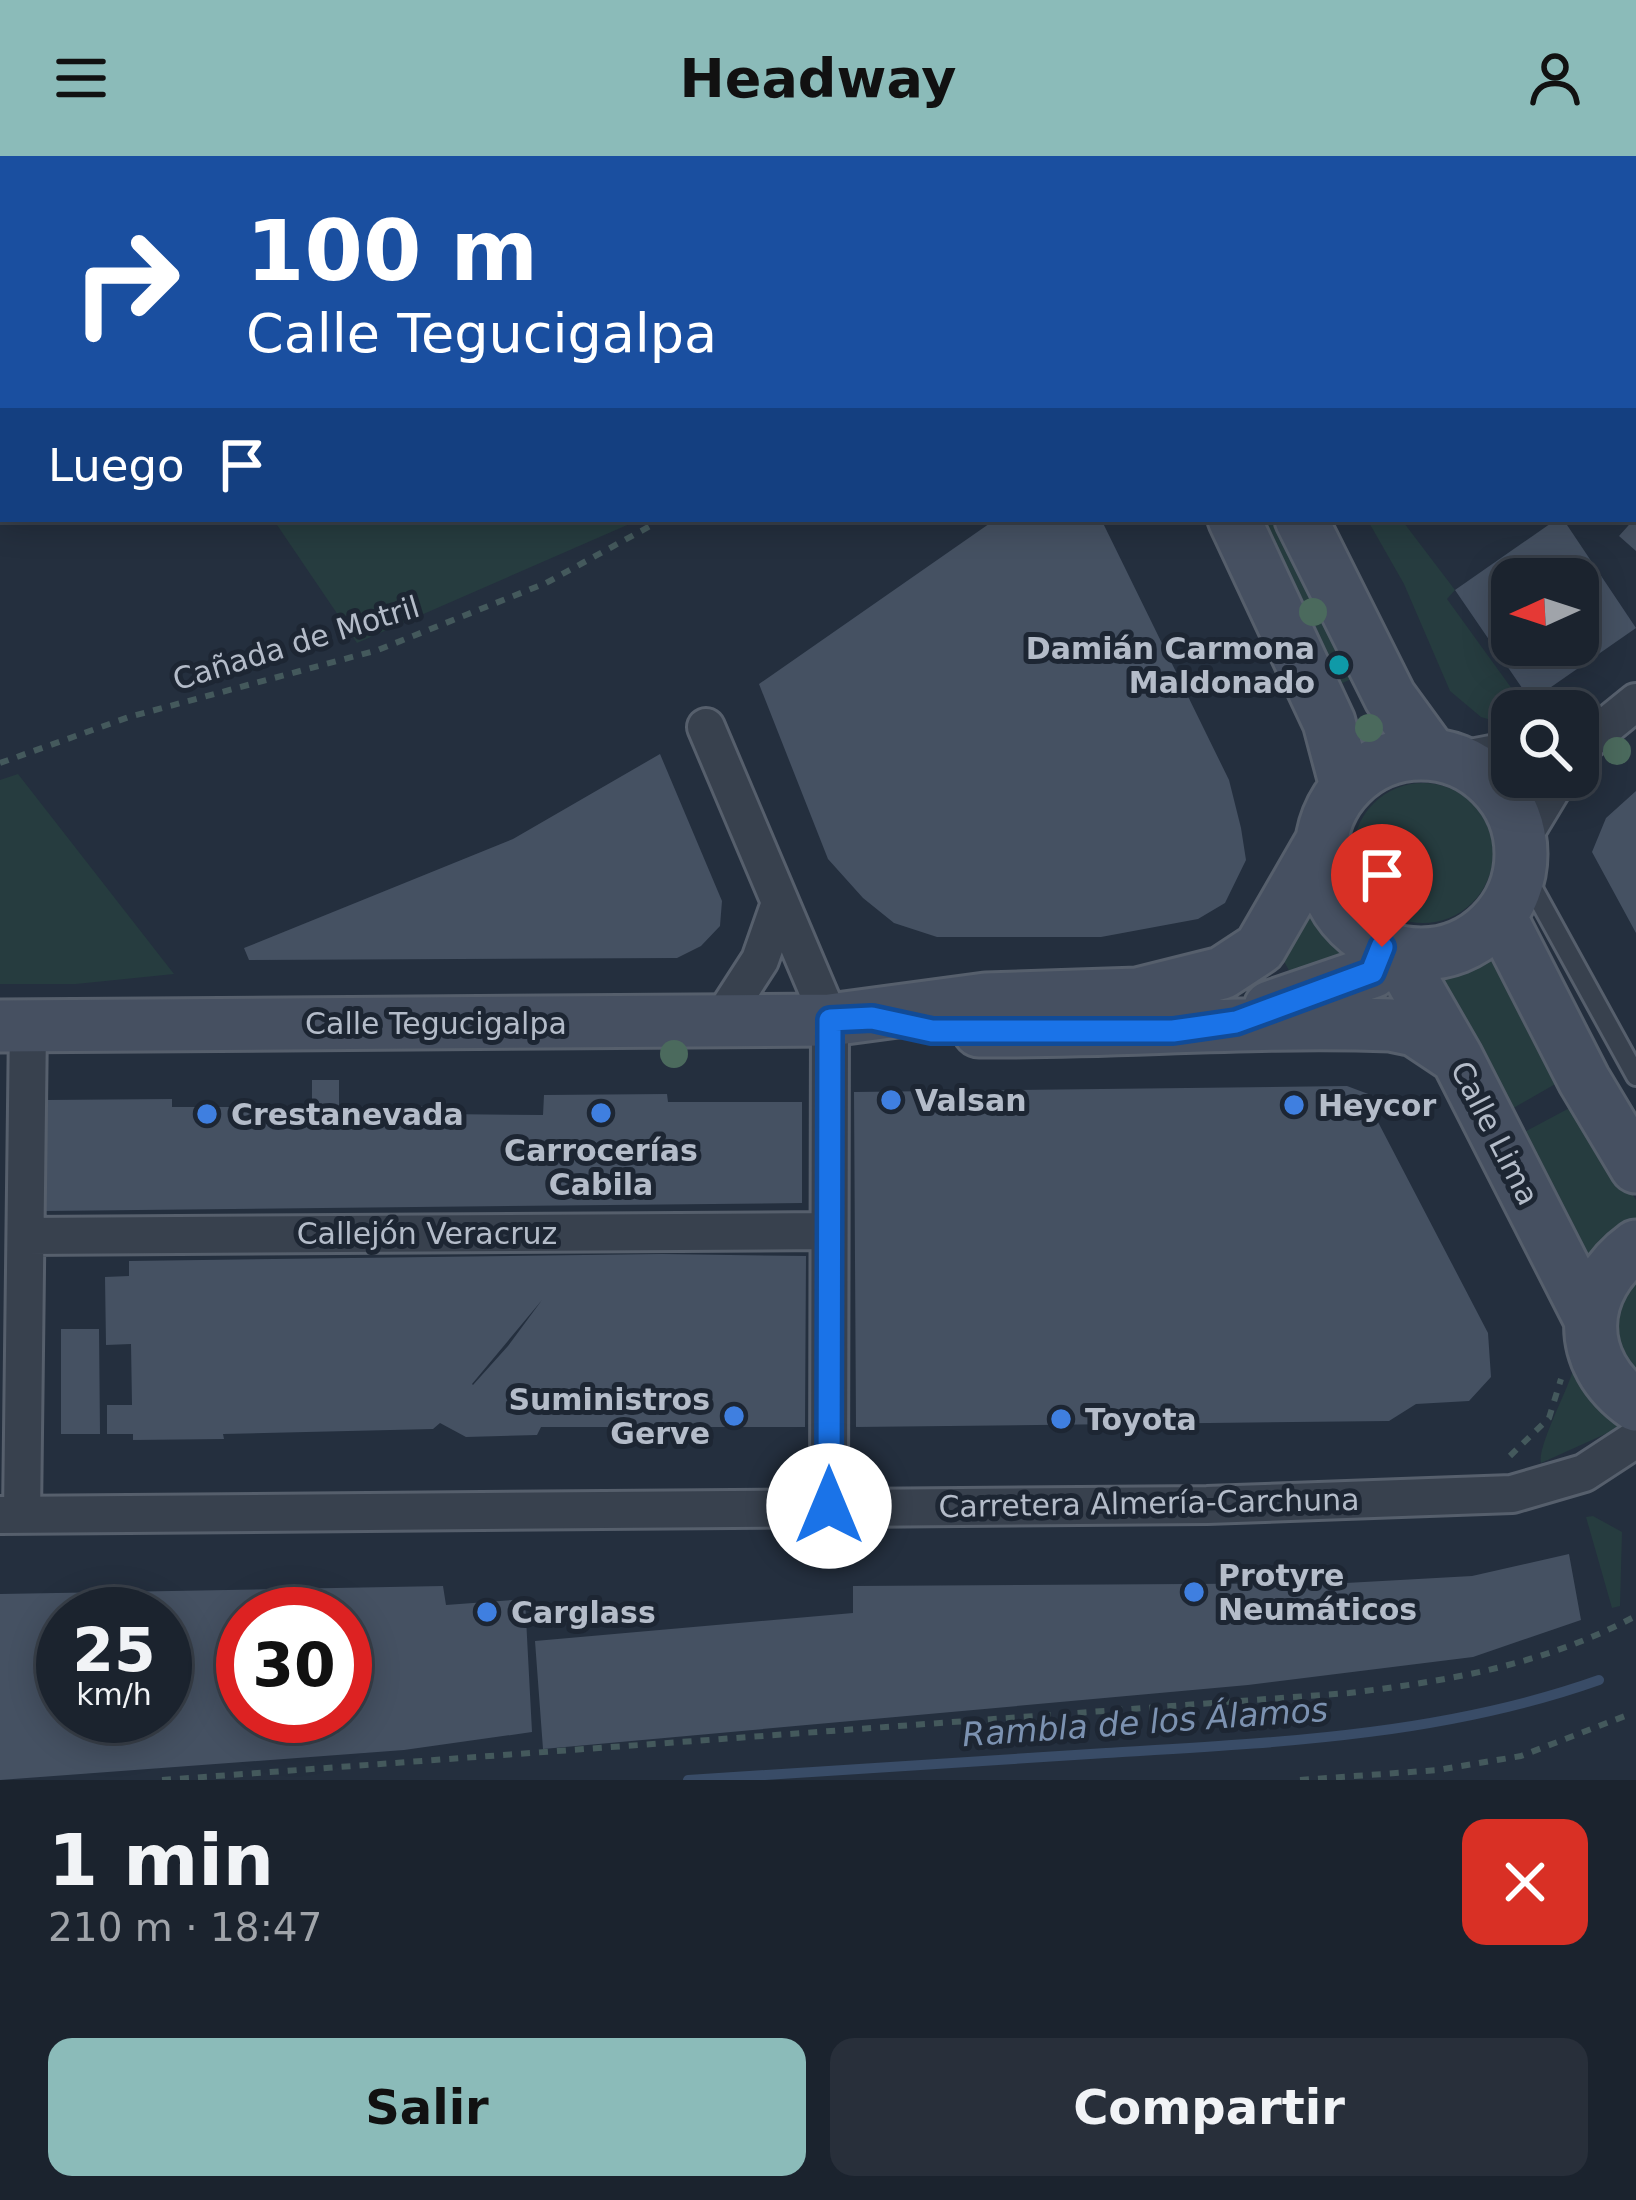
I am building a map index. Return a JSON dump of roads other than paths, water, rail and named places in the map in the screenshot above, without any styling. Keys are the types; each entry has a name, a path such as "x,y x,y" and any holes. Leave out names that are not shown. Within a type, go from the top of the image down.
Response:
{"street":[{"path":"1235,522 1322,705 1346,786"},
{"path":"1302,522 1390,697 1445,756 1500,793 1521,854"},
{"path":"1599,728 1636,702"},
{"path":"706,727 780,902 851,1019 829,1231 829,1506"},
{"path":"1491,752 1370,766 1346,786 1328,813 1320,844 1322,876 1334,905 1355,930 1389,949 1453,950 1500,916 1521,854 1549,798"},
{"name":"Calle Tegucigalpa","path":"7,1026 851,1019 986,999 1138,994 1222,974 1260,948 1320,844"},
{"path":"720,1022 760,960 780,902"},
{"path":"1500,916 1584,1080 1636,1167"},
{"name":"Calle Tegucigalpa","path":"1236,1022 1372,972 1389,949"},
{"name":"Calle Lima","path":"1389,949 1457,1058 1588,1317 1590,1344 1600,1370 1636,1405"},
{"name":"Calle Tegucigalpa","path":"851,1019 932,1031 1173,1031 1236,1022 1391,1025 1415,1030 1457,1058"},
{"path":"7,1026 26,1236 11,1515"},
{"name":"Callejón Veracruz","path":"26,1236 829,1231"},
{"path":"1588,1317 1596,1288 1613,1263 1636,1246"},
{"name":"Carretera Almería-Carchuna","path":"11,1515 1207,1505 1512,1494 1627,1457"}],"lane":[{"path":"1521,854 1636,1076"}],"waterway":[{"name":"Rambla de los Álamos","path":"688,1780 1356,1734 1479,1714 1599,1680"}],"place":[{"name":"Damián Carmona Maldonado","path":"1339,665"},
{"name":"Valsan","path":"891,1100"},
{"name":"Heycor","path":"1294,1105"},
{"name":"Carrocerías Cabila","path":"601,1113"},
{"name":"Crestanevada","path":"207,1114"},
{"name":"Suministros Gerve","path":"734,1416"},
{"name":"Toyota","path":"1061,1419"},
{"name":"Protyre Neumáticos","path":"1194,1592"},
{"name":"Carglass","path":"487,1612"}]}
